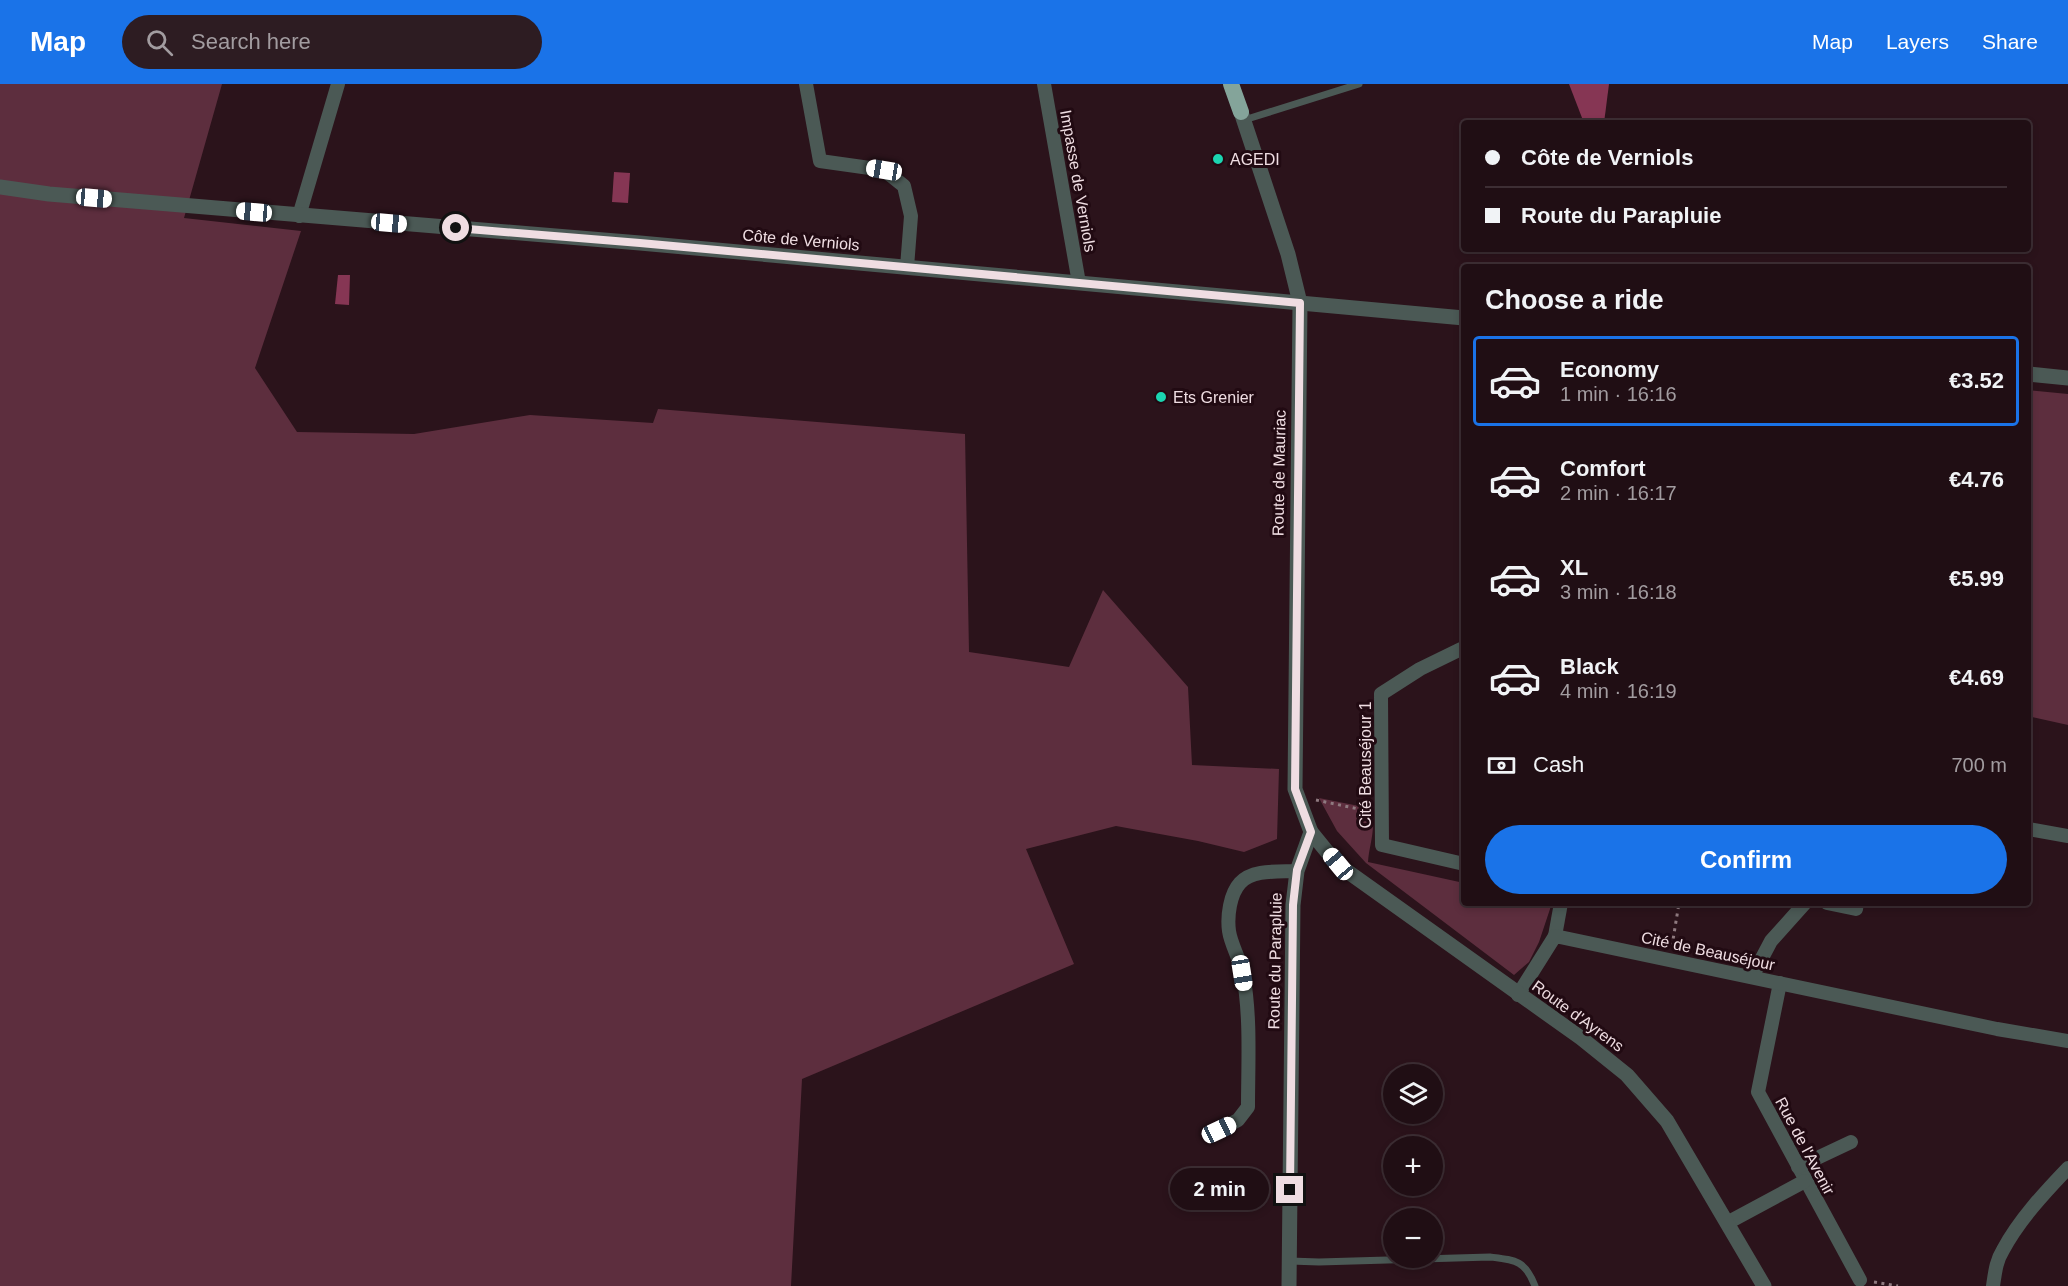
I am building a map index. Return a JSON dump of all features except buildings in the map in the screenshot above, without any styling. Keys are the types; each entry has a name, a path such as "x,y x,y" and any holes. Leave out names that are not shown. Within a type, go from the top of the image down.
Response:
{"highway":[{"path":"1231,84 1243,116"},
{"path":"1236,84 1243,116"}],"street":[{"path":"300,216 338,84"},
{"path":"806,84 820,161 884,170 904,186 911,216 907,267"},
{"name":"Impasse de Verniols","path":"1044,84 1079,283"},
{"name":"Route de Mauriac","path":"1243,116 1288,254 1300,303 1295,643 1295,789 1298,797"},
{"name":"Côte de Verniols","path":"0,187 49,194 640,243 1461,318"},
{"path":"2031,374 2068,378"},
{"name":"Cité Beauséjour 1","path":"1461,649 1420,669 1381,694 1382,845 1461,863"},
{"path":"1298,797 1311,832"},
{"path":"2031,830 2068,836"},
{"name":"Route du Parapluie","path":"1289,1286 1293,905 1297,870 1311,832"},
{"name":"Route d'Ayrens","path":"1311,832 1338,864 1581,1038 1627,1075 1667,1121 1764,1286"},
{"path":"1219,1130 1239,1120 1248,1107 1247,1002 1242,973 1229,931 1232,895 1241,882 1255,874 1297,870"},
{"path":"1518,994 1555,936 1560,906"},
{"path":"1752,977 1771,941 1802,906"},
{"path":"1842,906 1856,909 1856,906"},
{"name":"Cité de Beauséjour","path":"1555,936 1922,1013 2068,1041"},
{"name":"Rue de l'Avenir","path":"1780,983 1758,1092 1860,1280"},
{"path":"1798,1167 1851,1142"},
{"path":"1992,1286 2003,1249 2039,1199 2068,1168"},
{"path":"1727,1223 1805,1181"}],"lane":[{"path":"1243,116 1359,84"},
{"path":"1290,1261 1490,1257 1513,1260 1529,1271 1535,1286"}],"path":[{"path":"1298,797 1382,814"},
{"path":"1669,960 1678,906"},
{"path":"1860,1280 1898,1286"}],"shaded area":[{"path":"0,84 222,84 184,218 301,231 255,368 297,432 414,434 530,415 653,423 658,409 965,434 969,652 1069,667 1103,590 1188,687 1192,765 1279,769 1277,839 1244,852 1116,826 1026,849 1074,964 802,1079 791,1286 0,1286"},
{"path":"1569,84 1609,84 1604,120 1583,120"},
{"path":"614,172 630,173 628,203 612,202"},
{"path":"338,275 350,275 349,305 335,304"},
{"path":"2031,390 2068,394 2068,725 2031,717"},
{"path":"1319,798 1369,808 1373,828 1368,862 1461,882 1461,906 1551,906 1539,942 1529,962 1514,975 1366,863 1337,831"}],"place":[{"name":"AGEDI","path":"1218,159"},
{"name":"Ets Grenier","path":"1161,397"}],"route":[{"path":"456,228 1300,303 1295,789 1311,832 1297,870 1293,905 1290,1190"}]}
